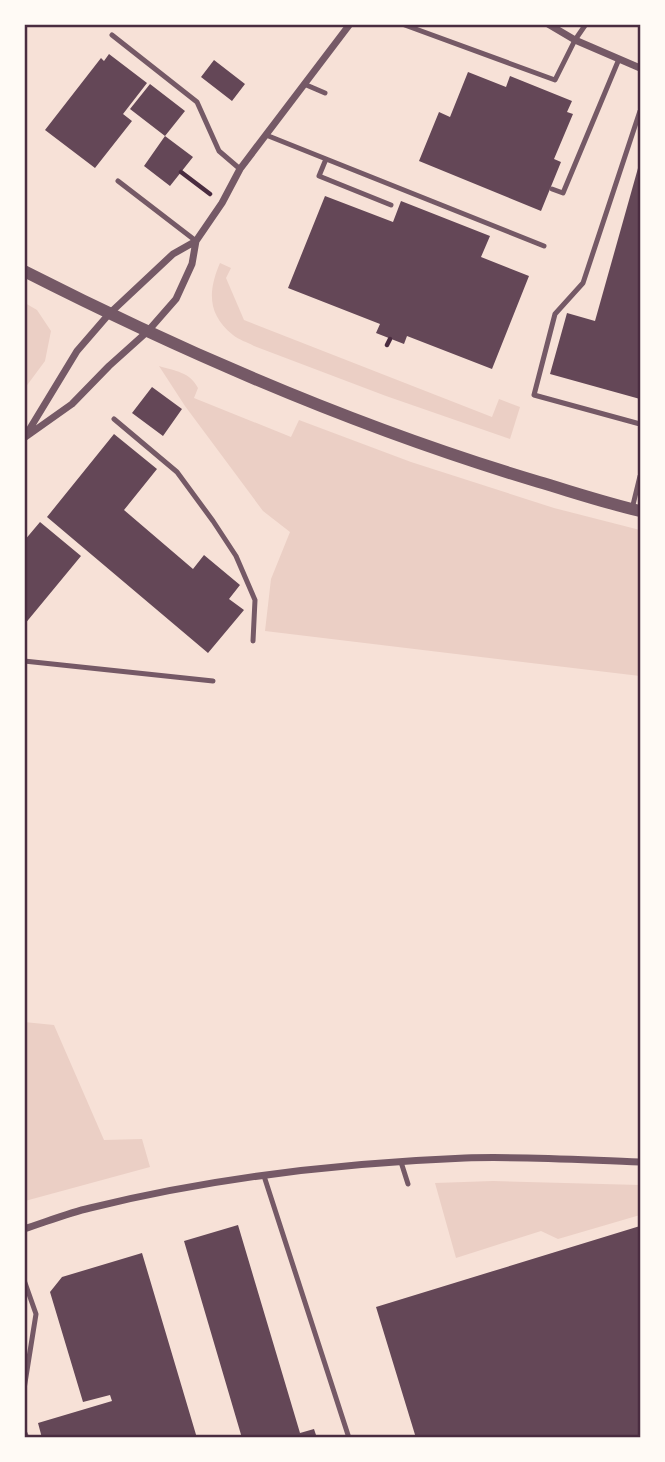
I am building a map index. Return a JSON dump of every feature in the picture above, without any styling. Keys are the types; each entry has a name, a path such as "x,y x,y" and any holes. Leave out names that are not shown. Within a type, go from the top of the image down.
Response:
{"street":[{"path":"24,438 72,404 148,331 176,299 192,264 196,241 222,203 240,169 349,24"},
{"path":"548,24 575,40 640,68"},
{"path":"24,438 77,351 109,314 173,254 196,241"},
{"path":"24,271 109,314 320,406 465,460 636,510"},
{"path":"24,1229 88,1209 152,1194 264,1176 350,1166 480,1158 640,1162"}],"lane":[{"path":"401,24 555,80 586,24"},
{"path":"111,35 197,102 219,151 240,169"},
{"path":"552,189 564,194 619,59"},
{"path":"304,84 326,93"},
{"path":"640,111 637,130 583,283 555,314 534,395 640,424"},
{"path":"266,135 544,246"},
{"path":"326,159 319,176 391,205"},
{"path":"118,181 196,241"},
{"path":"114,419 177,472 214,521 236,556 256,600 253,641"},
{"path":"636,510 640,476"},
{"path":"24,661 213,681"},
{"path":"401,1162 408,1184"},
{"path":"264,1176 349,1437"},
{"path":"24,1280 36,1314 24,1389"},
{"path":"24,1431 27,1437"}],"path":[{"path":"181,172 222,203"},
{"path":"387,345 390,339"}],"shaded area":[{"path":"220,263 231,268 226,278 244,320 492,417 499,399 520,407 510,439 386,396 254,346 233,335 218,319 212,302 213,283"},
{"path":"25,303 37,310 51,331 45,361 25,388"},
{"path":"159,366 182,373 191,379 198,388 194,398 291,437 299,420 411,462 554,508 640,530 640,676 265,631 271,579 290,532 263,511 185,406"},
{"path":"24,1022 54,1025 104,1140 142,1139 150,1167 25,1201"},
{"path":"493,1181 640,1185 640,1215 558,1239 541,1231 456,1258 435,1183"}],"building":[{"path":"109,54 147,83 123,114 132,121 95,168 45,130 101,58 104,61"},
{"path":"214,60 245,84 232,101 201,77"},
{"path":"468,72 506,87 510,76 572,101 567,112 573,114 554,159 561,162 541,211 419,161 439,112 450,117"},
{"path":"150,84 185,111 165,136 130,109"},
{"path":"165,136 193,157 170,186 144,166"},
{"path":"640,161 640,399 550,374 567,313 595,321"},
{"path":"325,196 393,222 401,201 490,236 481,257 529,276 492,369 407,336 404,344 376,333 380,324 288,288"},
{"path":"152,387 182,409 163,436 132,413"},
{"path":"114,434 157,469 124,510 193,569 204,555 240,585 229,599 244,610 208,653 47,517"},
{"path":"40,522 81,556 24,625 24,541"},
{"path":"238,1225 300,1433 314,1429 317,1438 242,1438 184,1241"},
{"path":"640,1226 640,1438 416,1438 376,1307"},
{"path":"142,1253 197,1438 42,1438 38,1423 112,1401 110,1395 83,1402 50,1292 62,1277"}]}
